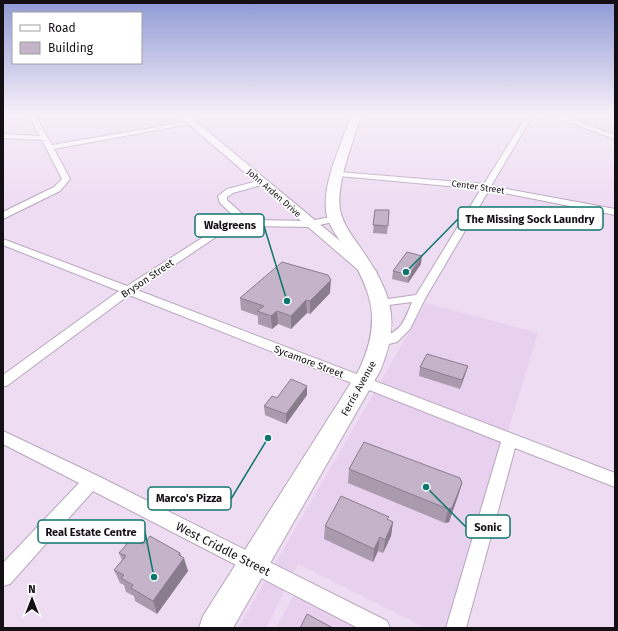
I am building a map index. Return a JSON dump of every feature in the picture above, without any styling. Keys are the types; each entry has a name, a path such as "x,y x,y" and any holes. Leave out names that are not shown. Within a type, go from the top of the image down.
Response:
{"main road":[{"path":"335,219 332,200 348,144"},
{"name":"Ferris Avenue","path":"215,628 363,382 369,371 380,342 383,322 381,302 370,273 335,219"}],"street":[{"path":"3,216 62,186 66,179 48,144"},
{"path":"50,148 70,144"},
{"name":"John Arden Drive","path":"217,144 310,224"},
{"path":"380,342 393,339 399,334 513,144"},
{"name":"Center Street","path":"339,174 487,187 615,212"},
{"path":"247,223 222,201 222,196 230,191 262,182"},
{"name":"Bryson Street","path":"3,382 127,291 219,231 247,223 269,222 310,224 335,219"},
{"path":"310,224 370,273"},
{"name":"Sycamore Street","path":"3,242 615,480"},
{"path":"381,302 403,301 420,297"},
{"name":"West Criddle Street","path":"3,437 380,628"},
{"path":"456,628 510,439"},
{"path":"3,577 92,481"}],"shaded area":[{"path":"426,303 538,333 448,628 426,628 298,564 266,628 238,628"},
{"path":"295,593 359,628 276,628"}],"building":[{"path":"375,210 389,210 388,226 373,225"},
{"path":"407,252 422,256 409,275 393,271"},
{"path":"282,262 328,275 331,280 310,301 306,300 291,316 277,311 271,316 257,311 264,306 240,298"},
{"path":"427,354 468,366 462,380 420,367"},
{"path":"291,379 307,386 286,414 264,406 272,396 277,398"},
{"path":"364,442 460,478 462,483 452,508 448,509 349,469"},
{"path":"341,496 389,517 387,519 393,522 385,540 380,537 374,549 325,526"},
{"path":"150,536 180,553 179,555 184,558 153,601 131,588 133,585 121,578 124,575 114,570 126,556 119,553 132,538 144,544"},
{"path":"307,614 333,628 300,628"}],"place":[{"name":"The Missing Sock Laundry","path":"406,272"},
{"name":"Walgreens","path":"287,301"},
{"name":"Marco's Pizza","path":"268,438"},
{"name":"Sonic","path":"426,487"},
{"name":"Real Estate Centre","path":"154,577"}]}
